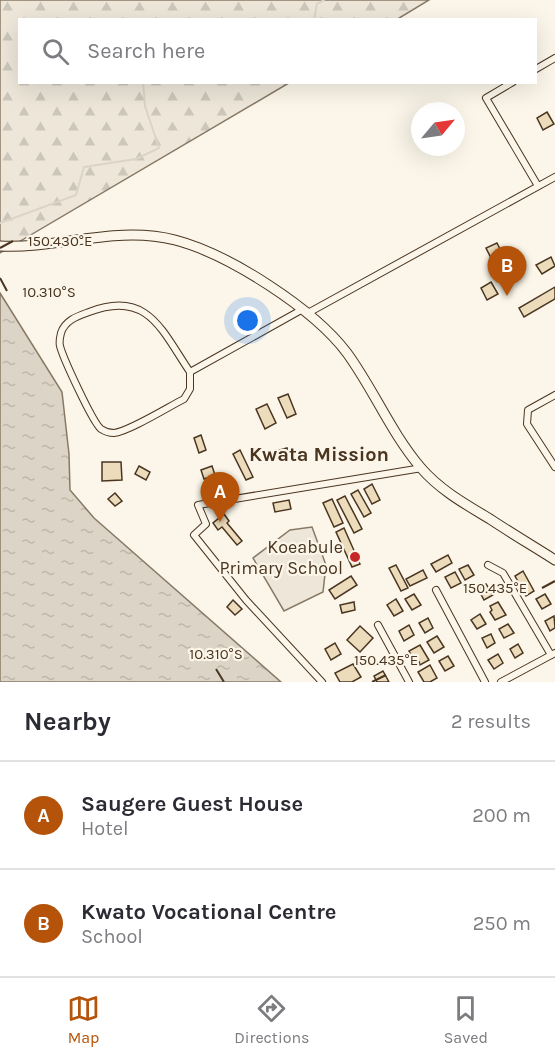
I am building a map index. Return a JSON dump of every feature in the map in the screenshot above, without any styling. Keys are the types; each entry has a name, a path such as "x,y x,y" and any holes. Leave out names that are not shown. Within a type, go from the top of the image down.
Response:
{"main road":[{"path":"0,246 23,247 120,234 176,240 232,263 306,311 324,327 347,353 404,445 422,468 448,493 554,558"}],"street":[{"path":"537,68 555,58"},
{"path":"510,84 486,98 538,186"},
{"path":"190,372 555,177"},
{"path":"117,304 132,306 145,311 155,321 190,372 192,381 184,399 123,431 110,432 97,424 76,383 59,345 60,334 64,324 87,313 117,304"},
{"path":"555,395 528,410 527,424 555,468"},
{"path":"322,682 246,600 194,535 206,524 198,505 422,468"},
{"path":"488,565 503,573 553,654 501,682"},
{"path":"436,590 485,682"},
{"path":"378,625 409,682"}],"green space":[{"path":"0,0 429,0 399,18 18,18 18,84 287,84 0,253"},
{"path":"312,527 326,565 323,592 284,611 253,558 290,530"}],"water":[{"path":"0,293 62,392 69,454 70,490 94,518 281,682 0,682"}],"building":[{"path":"547,112 554,124 543,130 537,118"},
{"path":"497,243 503,255 492,260 486,248"},
{"path":"551,257 555,266 542,274 536,265"},
{"path":"491,282 498,294 487,300 481,288"},
{"path":"555,287 555,299 524,317 519,308"},
{"path":"288,394 296,414 287,418 278,398"},
{"path":"267,404 276,423 265,429 256,409"},
{"path":"201,435 206,450 199,453 194,438"},
{"path":"287,448 289,457 278,459 276,451"},
{"path":"240,450 253,477 246,480 233,454"},
{"path":"102,462 121,462 122,480 102,481"},
{"path":"139,466 150,472 146,480 135,474"},
{"path":"212,466 215,475 204,479 201,470"},
{"path":"372,484 380,500 372,504 364,489"},
{"path":"358,490 371,513 364,517 351,494"},
{"path":"115,493 122,501 115,506 108,499"},
{"path":"345,496 362,529 354,533 337,500"},
{"path":"332,499 343,523 334,527 323,503"},
{"path":"289,500 291,509 275,512 273,503"},
{"path":"224,514 229,521 227,523 242,541 237,545 222,527 218,530 213,523"},
{"path":"344,528 360,564 352,567 336,532"},
{"path":"448,555 452,563 436,572 431,564"},
{"path":"396,565 408,588 401,591 389,568"},
{"path":"468,565 474,575 465,580 459,569"},
{"path":"423,570 427,578 410,586 406,579"},
{"path":"523,571 534,591 526,596 515,576"},
{"path":"455,572 461,583 451,588 445,577"},
{"path":"351,576 357,585 335,599 329,590"},
{"path":"486,584 493,595 484,600 478,589"},
{"path":"414,594 421,605 412,610 405,599"},
{"path":"545,594 551,604 542,609 536,599"},
{"path":"396,599 403,611 394,616 387,605"},
{"path":"233,600 242,609 235,615 227,607"},
{"path":"354,602 355,610 342,613 340,605"},
{"path":"498,602 506,615 495,620 490,612 492,610 490,606"},
{"path":"480,614 486,624 477,629 471,620"},
{"path":"554,616 555,628 550,631 545,621"},
{"path":"428,618 433,628 425,633 419,623"},
{"path":"508,624 514,633 504,638 499,629"},
{"path":"409,625 414,635 404,641 399,631"},
{"path":"360,626 373,638 360,652 347,640"},
{"path":"491,634 495,643 487,648 482,638"},
{"path":"437,636 444,647 434,653 427,642"},
{"path":"335,643 341,654 331,660 325,649"},
{"path":"518,644 523,653 515,658 510,649"},
{"path":"420,645 429,660 420,665 419,662 416,664 409,651"},
{"path":"498,654 503,663 494,669 488,660"},
{"path":"448,656 454,666 445,671 439,661"},
{"path":"353,664 361,677 352,682 340,682 335,673"},
{"path":"430,665 437,678 424,682 418,672"},
{"path":"383,671 389,682 377,682 374,676"}],"waterway":[{"path":"314,18 317,4 324,0"},
{"path":"0,223 76,195 84,167 136,159 159,148 145,106 143,84"}],"place":[{"name":"Kwato Vocational Centre","path":"507,296"},
{"name":"Saugere Guest House","path":"220,522"},
{"name":"Koeabule Primary School","path":"355,557"}],"district":[{"name":"Kwata Mission","path":"319,454"}]}
